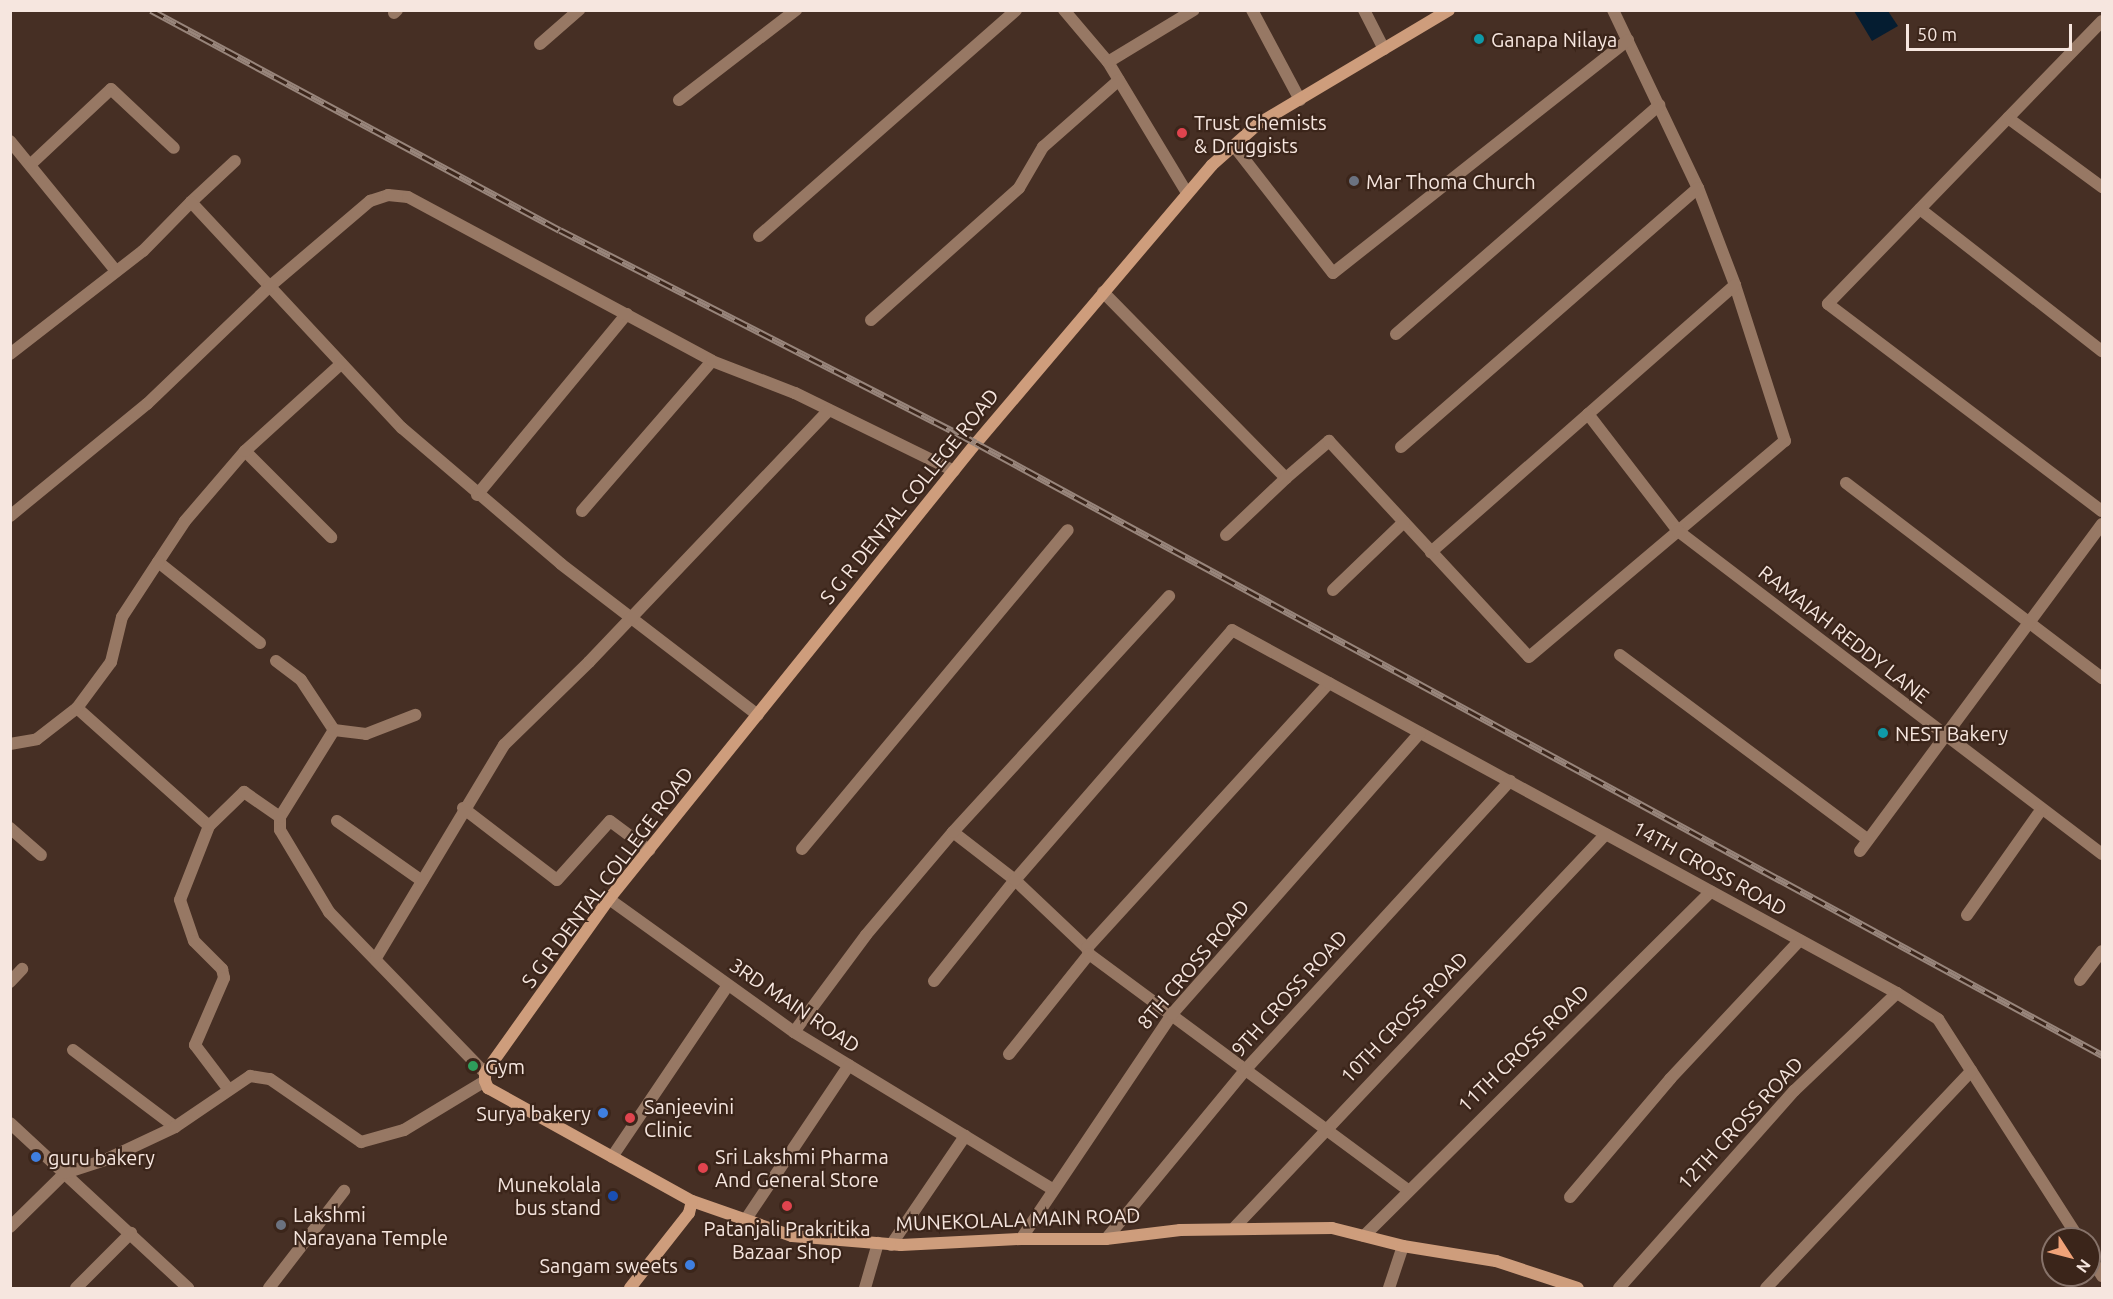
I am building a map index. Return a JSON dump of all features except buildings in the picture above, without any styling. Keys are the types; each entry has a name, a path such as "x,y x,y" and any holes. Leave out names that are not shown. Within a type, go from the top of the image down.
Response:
{"street":[{"path":"540,44 579,10"},
{"path":"680,100 796,10"},
{"path":"759,236 1016,10"},
{"path":"1064,10 1108,62 1187,193"},
{"path":"1108,62 1194,10"},
{"path":"1252,10 1300,100"},
{"path":"1364,10 1384,49"},
{"name":"S G R DENTAL COLLEGE ROAD","path":"486,1080 609,900 954,471 1187,193 1258,124 1449,10"},
{"path":"1226,536 1286,478 1329,441 1529,657 1785,441 1735,285 1698,188 1613,10"},
{"path":"2101,24 1828,304 2103,511"},
{"path":"1234,146 1333,273 1628,40"},
{"path":"871,320 1019,188 1043,147 1119,80"},
{"path":"30,165 111,89 174,148"},
{"path":"1396,334 1659,105"},
{"path":"2008,118 2103,187"},
{"path":"10,141 116,271"},
{"path":"10,354 143,251 235,161"},
{"path":"1401,447 1698,188"},
{"path":"10,516 147,404 269,287 370,201 388,195 408,197 712,361 829,410 954,471"},
{"path":"191,202 402,428 477,495 758,715"},
{"path":"1920,209 2103,351"},
{"path":"1431,552 1735,285"},
{"path":"1103,292 1286,478"},
{"path":"477,495 627,314"},
{"path":"582,511 712,361"},
{"path":"10,744 37,738 77,708 111,662 122,617 185,521 245,451 341,364"},
{"path":"376,958 463,808 504,745 589,662 630,615 829,410"},
{"name":"RAMAIAH REDDY LANE","path":"1588,414 1678,531 2041,810 2103,854"},
{"path":"245,451 331,537"},
{"path":"1846,483 2103,678"},
{"path":"1333,590 1404,522"},
{"path":"1620,655 1864,846 2103,524"},
{"path":"802,849 1068,530"},
{"path":"158,562 260,643"},
{"path":"794,1032 866,935 952,832 1169,596"},
{"name":"14TH CROSS ROAD","path":"1015,880 1232,630 1898,993 1938,1019 2071,1227"},
{"path":"276,661 301,680 334,730 366,734 415,715"},
{"path":"1009,1054 1088,951 1329,683"},
{"path":"77,708 209,826"},
{"path":"10,1227 65,1173 105,1160 176,1126 250,1076 261,1076 361,1142 404,1130 486,1080 376,958 329,912 280,830 280,817 334,730"},
{"name":"8TH CROSS ROAD","path":"1021,1239 1052,1189 1172,1014 1420,733"},
{"name":"9TH CROSS ROAD","path":"1106,1239 1246,1069 1509,781"},
{"path":"229,1090 195,1045 224,978 222,969 194,941 180,900 209,826 244,792 280,817"},
{"path":"463,808 557,880 610,821 649,850"},
{"path":"1967,915 2041,810"},
{"path":"337,821 422,881"},
{"path":"10,828 41,855"},
{"path":"952,832 1015,880 1088,951 1407,1189"},
{"name":"10TH CROSS ROAD","path":"1233,1229 1325,1128 1606,834"},
{"path":"934,981 1015,880"},
{"name":"11TH CROSS ROAD","path":"1364,1236 1407,1189 1711,891"},
{"name":"3RD MAIN ROAD","path":"609,900 794,1032 1052,1189"},
{"path":"1570,1197 1670,1079 1800,940"},
{"path":"2080,980 2103,951"},
{"path":"10,982 22,969"},
{"path":"612,1157 728,985"},
{"name":"12TH CROSS ROAD","path":"1619,1288 1794,1091 1898,993"},
{"path":"73,1050 176,1126"},
{"path":"746,1219 849,1065"},
{"path":"1766,1288 1971,1071"},
{"name":"MUNEKOLALA MAIN ROAD","path":"486,1080 612,1157 692,1201 792,1236 891,1245 1021,1239 1106,1239 1180,1230 1332,1228 1403,1246 1496,1261 1578,1288"},
{"path":"10,1123 188,1288"},
{"path":"891,1245 965,1136"},
{"path":"269,1288 344,1191"},
{"path":"630,1288 689,1213 692,1201"},
{"path":"76,1288 131,1233"},
{"path":"865,1288 878,1243"},
{"path":"1389,1288 1403,1246"}],"water":[{"path":"1854,11 1888,11 1898,26 1872,41"}],"railway":[{"path":"151,10 560,230 976,443 2102,1055"}],"place":[{"name":"Ganapa Nilaya","path":"1479,39"},
{"name":"Trust Chemists & Druggists","path":"1182,133"},
{"name":"Mar Thoma Church","path":"1354,181"},
{"name":"NEST Bakery","path":"1883,733"},
{"name":"Gym","path":"473,1066"},
{"name":"Surya bakery","path":"603,1113"},
{"name":"Sanjeevini Clinic","path":"630,1118"},
{"name":"guru bakery","path":"36,1157"},
{"name":"Sri Lakshmi Pharma And General Store","path":"703,1168"},
{"name":"Munekolala bus stand","path":"613,1196"},
{"name":"Patanjali Prakritika Bazaar Shop","path":"787,1206"},
{"name":"Lakshmi Narayana Temple","path":"281,1225"},
{"name":"Sangam sweets","path":"690,1265"}]}
